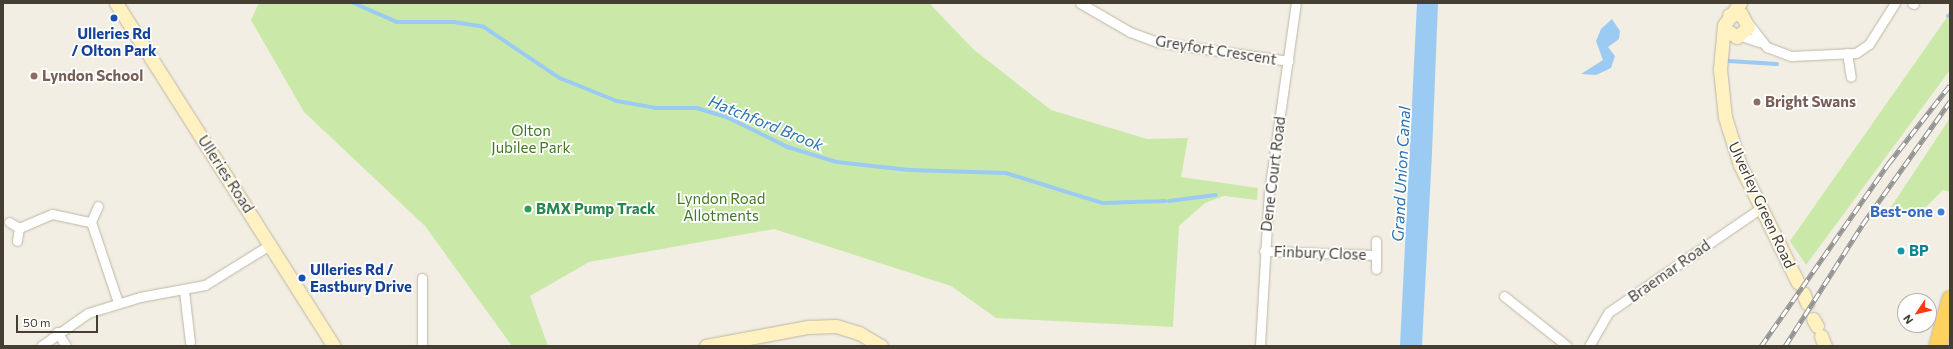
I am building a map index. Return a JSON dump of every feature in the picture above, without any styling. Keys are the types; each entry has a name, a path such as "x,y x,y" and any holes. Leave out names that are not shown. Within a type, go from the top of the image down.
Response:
{"highway":[{"path":"1937,346 1950,298"}],"street":[{"name":"Ulleries Road","path":"116,3 271,244 334,346"},
{"name":"Greyfort Crescent","path":"1080,3 1130,32 1157,42 1289,61"},
{"name":"Dene Court Road","path":"1260,346 1264,251 1269,192 1289,61 1296,3"},
{"path":"1730,15 1740,3"},
{"path":"1722,56 1739,37 1748,21 1748,3"},
{"path":"1724,29 1739,37 1760,42 1791,56 1859,52 1869,44 1895,3"},
{"path":"1730,15 1741,14 1748,21 1760,42"},
{"name":"Ulverley Green Road","path":"1730,15 1724,29 1722,93 1731,140 1761,208 1803,293"},
{"path":"1847,53 1851,77"},
{"path":"98,206 91,222 118,302"},
{"name":"Braemar Road","path":"1589,346 1609,312 1761,208"},
{"path":"19,228 52,214 91,222"},
{"path":"9,222 19,228"},
{"path":"17,241 19,228"},
{"name":"Finbury Close","path":"1376,241 1376,270"},
{"path":"41,346 57,332 88,313 118,302 184,291 225,275 271,244"},
{"name":"Finbury Close","path":"1264,251 1376,255"},
{"path":"422,278 422,346"},
{"path":"184,291 188,344 199,346"},
{"path":"1504,296 1567,346"},
{"path":"706,346 808,327 836,326 859,333 881,346"},
{"path":"57,332 66,346"}],"green space":[{"name":"Olton Jubilee Park","path":"259,3 929,3 973,49 1051,110 1147,139 1188,138 1181,177 1258,188 1257,200 1224,196 1205,203 1179,226 1173,327 996,318 951,286 774,229 589,262 530,296 548,346 512,346 425,226 304,112 251,20"},
{"path":"1950,13 1950,70 1806,265 1790,241"},
{"path":"1950,118 1950,192 1943,190 1926,207 1885,216"}],"water":[{"path":"1417,3 1438,3 1432,153 1422,346 1400,346"},
{"path":"1612,19 1620,31 1619,39 1608,47 1615,56 1611,68 1596,75 1581,74 1603,60 1596,41 1601,29"}],"waterway":[{"name":"Hatchford Brook","path":"354,3 397,22 454,22 484,27 560,78 617,101 655,108 697,108 729,118 788,147 837,162 909,170 1006,173 1103,203 1165,201"},
{"name":"Hatchford Brook","path":"1729,61 1777,64"},
{"name":"Hatchford Brook","path":"1169,201 1216,195"}],"railway":[{"path":"1761,346 1888,164 1950,85"},
{"path":"1785,346 1862,225 1950,101"}],"place":[{"name":"Ulleries Rd / Olton Park","path":"114,18"},
{"name":"Lyndon School","path":"34,76"},
{"name":"Bright Swans","path":"1757,102"},
{"name":"BMX Pump Track","path":"528,209"},
{"name":"Best-one","path":"1941,212"},
{"name":"BP","path":"1901,251"},
{"name":"Ulleries Rd / Eastbury Drive","path":"302,278"}],"water label":[{"name":"Grand Union Canal","path":"1401,174"}],"park label":[{"name":"Lyndon Road Allotments","path":"721,206"}]}
